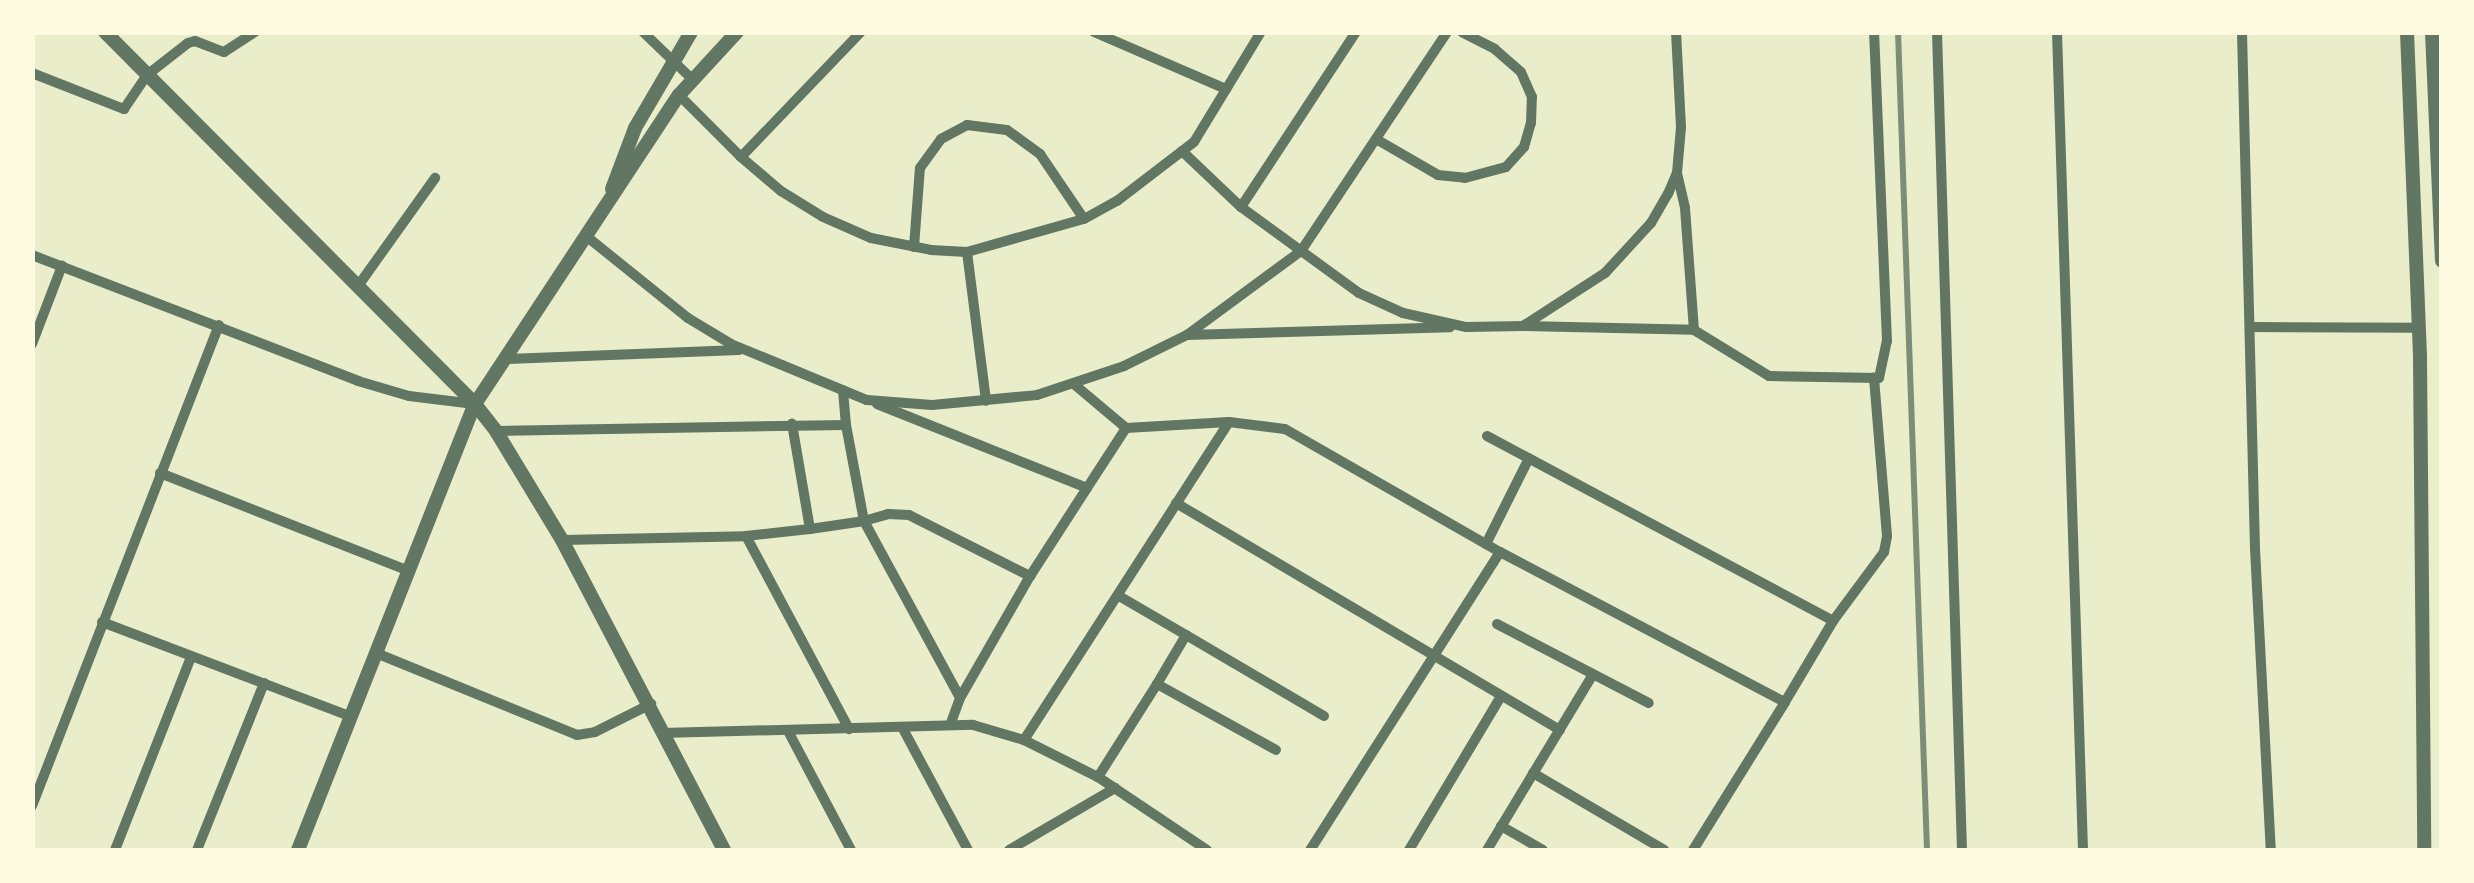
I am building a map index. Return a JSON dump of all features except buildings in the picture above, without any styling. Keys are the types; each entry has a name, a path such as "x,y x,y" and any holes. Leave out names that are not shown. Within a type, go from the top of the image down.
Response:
{"street":[{"path":"105,32 476,404 496,430 562,540 724,850"},
{"path":"32,74 124,109 147,76 188,43 195,41 224,52 255,32"},
{"path":"643,32 693,80"},
{"path":"608,204 635,128 690,32"},
{"path":"298,850 476,404 679,96 738,32"},
{"path":"741,158 861,32"},
{"path":"1094,32 1226,89"},
{"path":"679,96 741,158 781,191 823,217 871,238 967,252 1084,219 1117,201 1194,142 1261,32"},
{"path":"1240,207 1356,32"},
{"path":"866,400 932,405 986,401 1075,385 1188,336 1301,251 1447,32"},
{"path":"1376,139 1438,175 1464,178 1506,167 1524,146 1532,96 1521,72 1494,48 1462,32"},
{"path":"1188,336 1523,326 1694,330 1769,376 1879,378 1887,341 1874,32"},
{"path":"1937,32 1962,850"},
{"path":"2057,32 2082,850"},
{"path":"2242,32 2256,549 2271,850"},
{"path":"2406,32 2418,328 2424,850"},
{"path":"2432,32 2442,260"},
{"path":"1674,36 1682,127 1677,173 1686,208 1694,330"},
{"path":"914,247 920,168 941,139 967,125 1006,130 1032,148 1084,219"},
{"path":"1182,151 1240,207 1359,293 1403,313 1466,327"},
{"path":"1523,326 1605,274 1651,224 1677,173"},
{"path":"358,286 435,178"},
{"path":"2415,236 2441,235"},
{"path":"586,236 688,318 745,350 1087,488"},
{"path":"967,252 986,401"},
{"path":"32,254 383,389 476,404"},
{"path":"32,344 62,266"},
{"path":"32,806 219,325"},
{"path":"2252,327 2418,328"},
{"path":"505,359 745,350"},
{"path":"1697,849 1834,621 1877,564 1886,536 1874,378"},
{"path":"1075,385 1126,428 1229,422 1285,428 1500,552 1785,702"},
{"path":"843,390 864,521 960,698"},
{"path":"1024,740 1229,422"},
{"path":"792,424 810,529"},
{"path":"496,430 846,425"},
{"path":"951,723 960,698 1030,576 1126,428"},
{"path":"1487,436 1834,621"},
{"path":"1486,544 1529,458"},
{"path":"160,472 409,571"},
{"path":"1176,503 1560,730"},
{"path":"562,540 746,536 864,521 888,514 909,515 1030,576"},
{"path":"746,536 849,728"},
{"path":"1310,850 1500,552"},
{"path":"1120,596 1324,716"},
{"path":"102,622 350,716"},
{"path":"1497,624 1649,703"},
{"path":"1098,777 1186,634"},
{"path":"376,653 578,735 595,732 650,704"},
{"path":"115,850 191,657"},
{"path":"1486,850 1594,674"},
{"path":"197,850 264,683"},
{"path":"1157,684 1276,750"},
{"path":"1408,850 1501,696"},
{"path":"662,733 902,728 951,723 1024,740 1098,777 1207,850"},
{"path":"902,728 968,850"},
{"path":"788,731 851,850"},
{"path":"1533,772 1664,850"},
{"path":"1008,850 1115,788"},
{"path":"1501,826 1542,850"}],"railway":[{"path":"1898,32 1927,850"}]}
